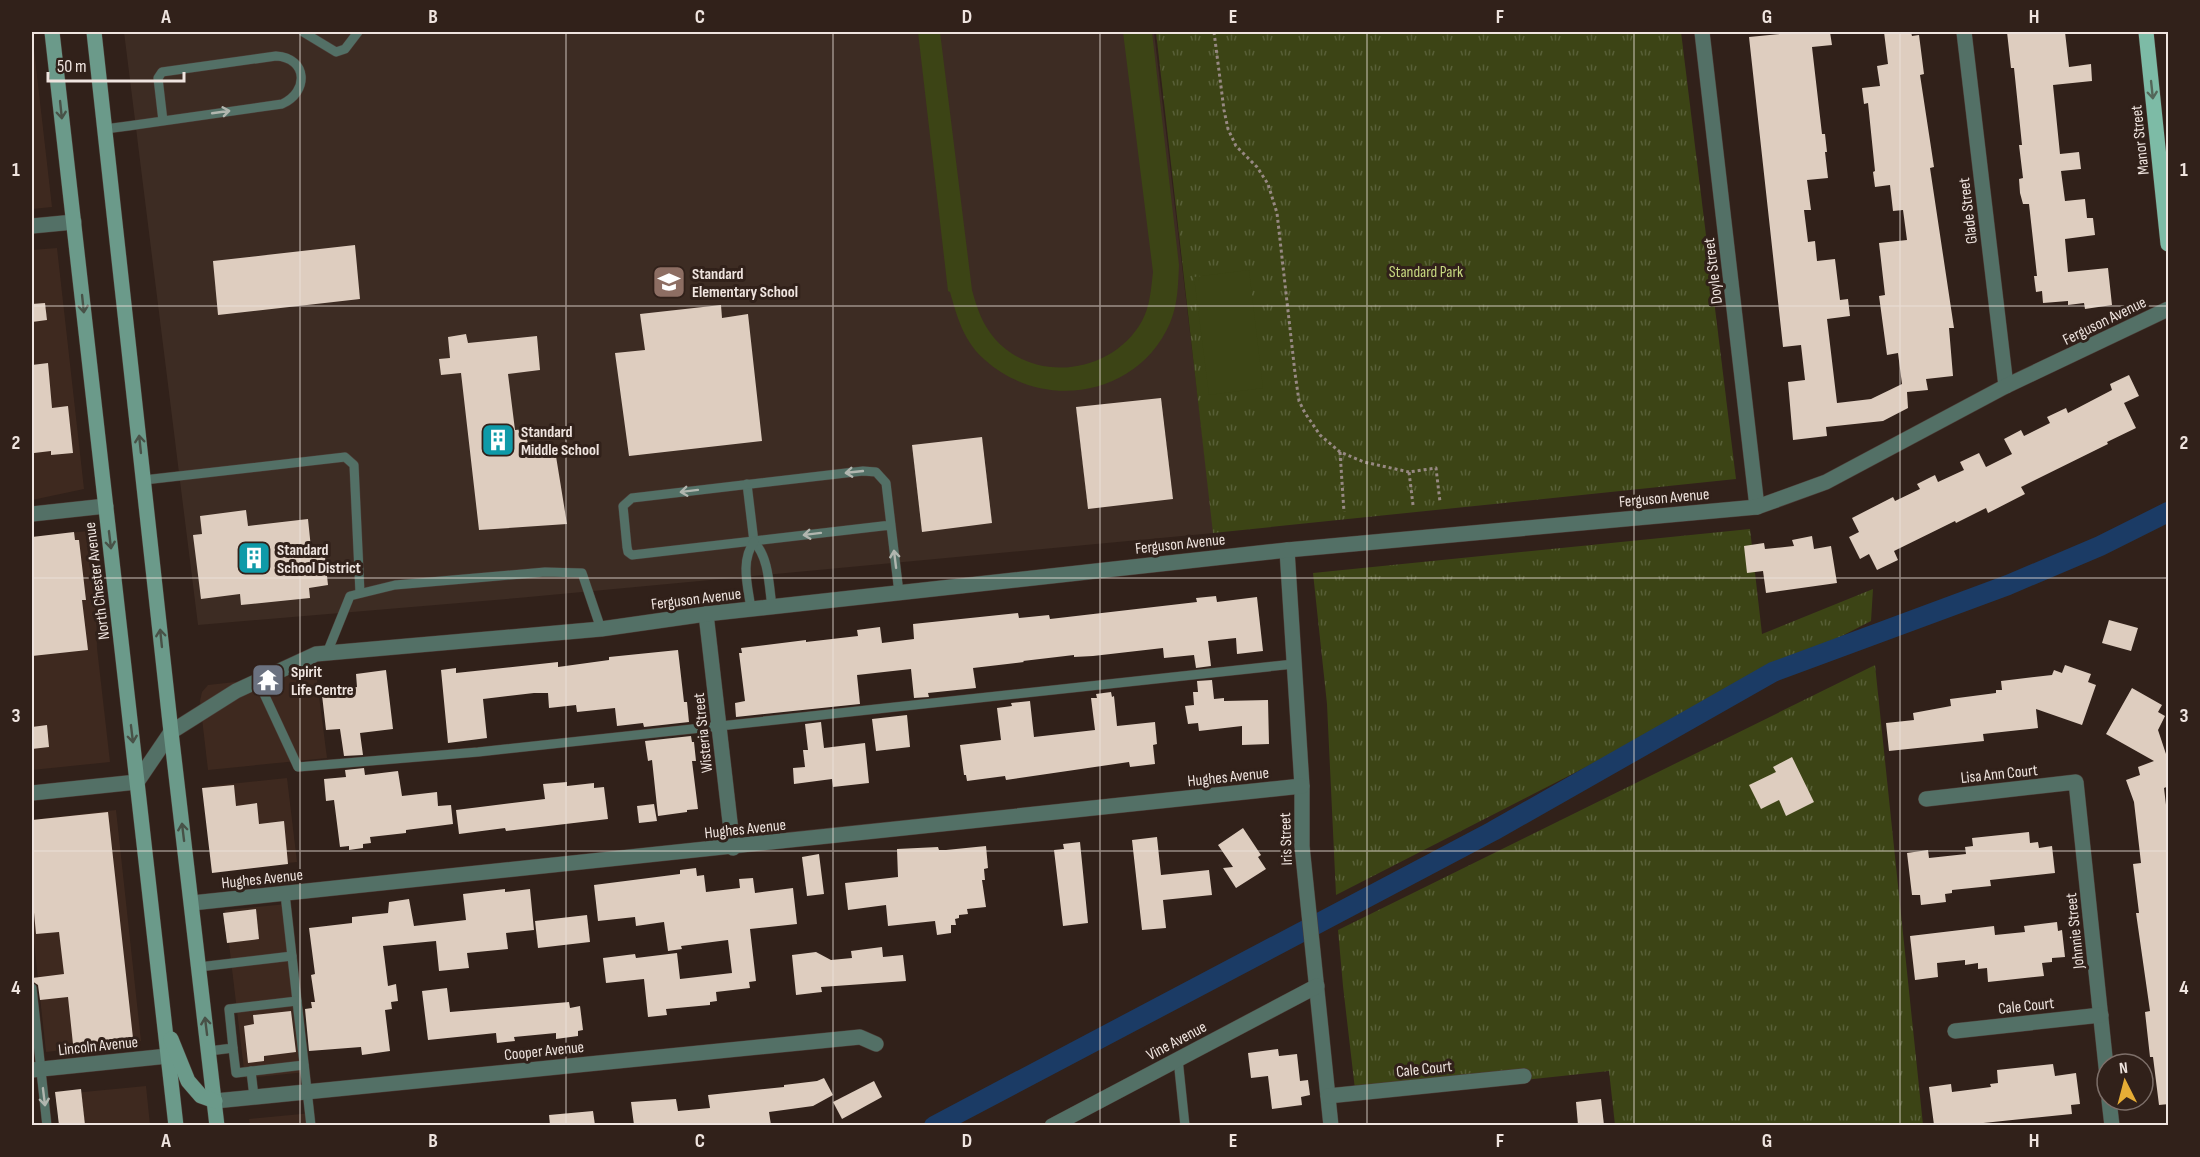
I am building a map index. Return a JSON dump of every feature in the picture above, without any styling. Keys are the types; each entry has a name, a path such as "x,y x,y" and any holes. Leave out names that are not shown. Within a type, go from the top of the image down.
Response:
{"main road":[{"name":"North Chester Avenue","path":"52,32 176,1125"},
{"path":"94,32 217,1125"},
{"name":"Manor Street","path":"2146,32 2169,244"},
{"path":"164,1020 188,1081 201,1096 215,1101"}],"street":[{"name":"Doyle Street","path":"1702,32 1757,507"},
{"name":"Glade Street","path":"1964,32 2006,386"},
{"path":"32,226 74,222"},
{"name":"Ferguson Avenue","path":"171,732 236,691 316,654 601,629 706,614 1287,550 1757,507 1826,482 2006,386 2169,309"},
{"path":"32,514 106,506"},
{"name":"Iris Street","path":"1287,550 1302,786 1302,846 1331,1125"},
{"name":"Wisteria Street","path":"706,614 733,848"},
{"path":"32,793 137,782 171,732"},
{"name":"Lisa Ann Court","path":"1926,799 2076,782"},
{"name":"Johnnie Street","path":"2076,782 2105,1052"},
{"name":"Hughes Avenue","path":"192,903 733,848 1302,786"},
{"name":"Vine Avenue","path":"1052,1125 1317,986"},
{"name":"Cale Court","path":"1955,1032 2101,1015"},
{"name":"Cooper Avenue","path":"215,1101 860,1037 876,1044"},
{"name":"Lincoln Avenue","path":"36,1069 168,1056"},
{"name":"Cale Court","path":"1328,1096 1524,1076"}],"lane":[{"path":"303,32 336,52 345,49 358,32"},
{"path":"105,129 163,121 282,104 291,100 299,91 300,70 291,60 276,56 162,72 158,78 163,121"},
{"path":"144,480 345,457 354,465 360,593"},
{"path":"891,525 632,555 628,552 627,547 623,506 632,498 863,471 876,472 886,483 891,525 899,593"},
{"path":"747,484 754,542 760,548 764,560 772,607"},
{"path":"751,609 746,561 747,551 754,542"},
{"path":"327,653 350,596 395,585 545,572 582,573 601,629"},
{"path":"258,681 298,766 478,752 1294,664"},
{"path":"285,894 311,1125"},
{"path":"199,967 292,956"},
{"path":"32,988 36,1069 47,1125"},
{"path":"297,1001 229,1009 233,1048 236,1073 304,1065"},
{"path":"209,1051 233,1048"},
{"path":"1178,1059 1185,1125"},
{"path":"251,1071 254,1097"}],"path":[{"path":"1214,32 1228,129 1236,146 1257,167 1268,184 1277,213 1299,401 1305,414 1320,435 1340,452 1364,462 1409,472 1436,468 1440,502"},
{"path":"1340,452 1344,512"},
{"path":"1409,472 1413,505"}],"shaded area":[{"path":"32,32 52,207 32,209"},
{"name":"Standard Elementary School","path":"124,32 1154,32 1214,533 518,598 198,625"},
{"path":"57,248 84,489 32,500 32,250"},
{"path":"88,531 96,600 97,648 110,762 32,770 32,537"},
{"path":"316,673 327,758 208,770 200,701 202,692 208,685"},
{"path":"287,778 297,862 220,870 210,786"},
{"path":"116,810 141,1041 46,1052 32,924 32,820"},
{"path":"287,904 307,1072 245,1078 225,910"},
{"path":"146,1086 150,1125 66,1125 63,1094"},
{"path":"312,1113 313,1125 250,1125 249,1119"}],"green space":[{"path":"918,32 940,32 972,290 980,316 995,339 1012,354 1031,363 1052,367 1073,367 1094,362 1113,352 1129,339 1142,321 1150,297 1153,272 1123,32 1152,32 1179,265 1178,287 1173,316 1155,348 1136,367 1113,381 1087,389 1061,391 1034,387 1008,376 985,360 962,329 948,291"},
{"name":"Standard Park","path":"1156,32 1681,32 1736,479 1213,533"},
{"path":"1249,270 1263,388 1209,395 1194,277"},
{"path":"1750,529 1762,634 1873,589 1871,621 1336,895 1327,704 1313,573"},
{"path":"1875,665 1923,1125 1615,1125 1609,1071 1356,1098 1338,930"}],"building":[{"path":"1799,32 1830,32 1832,45 1812,47 1822,134 1825,134 1828,178 1807,180 1811,210 1804,210 1808,242 1815,241 1817,261 1835,259 1840,300 1848,299 1850,316 1827,319 1837,403 1871,399 1902,384 1898,353 1887,355 1879,296 1885,295 1879,243 1907,240 1903,210 1893,211 1890,185 1875,187 1868,103 1864,104 1862,88 1880,86 1877,66 1888,64 1884,32 1911,32 1912,36 1919,35 1924,74 1920,75 1934,167 1930,168 1954,328 1949,328 1953,376 1926,379 1928,390 1907,392 1908,408 1883,421 1826,427 1827,436 1793,440 1788,382 1805,380 1801,345 1783,347 1749,37"},
{"path":"2007,32 2065,32 2069,67 2091,64 2092,81 2053,85 2060,154 2079,152 2081,169 2061,171 2065,201 2085,199 2087,218 2093,218 2095,235 2065,239 2068,272 2108,268 2112,305 2085,309 2084,303 2068,305 2068,301 2043,303 2042,291 2036,292 2034,276 2037,276 2029,204 2023,204 2020,193 2019,179 2023,178 2019,145 2022,145 2014,68 2011,68"},
{"path":"355,245 360,299 218,315 213,261"},
{"path":"45,303 47,320 32,322 32,304"},
{"path":"721,305 722,318 748,314 762,441 629,456 615,353 645,350 640,314"},
{"name":"Standard Middle School","path":"466,334 468,343 537,336 540,370 508,374 515,430 525,429 530,454 555,450 567,524 479,530 461,373 441,375 439,359 450,358 448,337"},
{"path":"48,363 52,408 68,406 73,453 51,455 51,451 34,453 32,365"},
{"path":"2129,375 2139,396 2124,403 2136,428 2021,487 2025,494 1988,513 1986,508 1894,551 1898,560 1877,570 1869,554 1860,559 1849,537 1859,532 1852,518 1893,497 1895,501 1920,489 1917,484 1935,475 1938,482 1964,470 1960,462 1979,453 1986,467 2012,454 2004,439 2021,430 2024,436 2050,423 2047,417 2066,408 2068,413 2112,390 2110,384"},
{"path":"1161,398 1173,499 1088,509 1076,407"},
{"path":"982,437 992,523 922,532 912,445"},
{"name":"Standard School District","path":"246,510 248,526 308,519 312,558 325,557 328,585 309,588 310,598 241,605 240,594 201,599 193,535 202,534 200,516"},
{"path":"74,532 75,540 79,540 86,600 82,600 88,650 32,656 32,537"},
{"path":"1812,536 1814,549 1831,546 1837,583 1766,593 1763,571 1747,573 1744,546 1764,543 1765,549 1794,546 1792,540"},
{"path":"1216,596 1217,602 1257,597 1263,651 1237,654 1236,638 1208,641 1211,666 1196,668 1194,655 1164,658 1163,648 1023,661 973,668 976,688 928,693 929,697 914,698 911,669 857,675 860,704 736,717 735,703 745,701 739,653 742,653 741,648 858,636 857,630 880,627 882,643 914,639 913,624 1018,613 1019,618 1049,615 1050,619 1197,602 1196,598"},
{"path":"2109,620 2138,628 2131,651 2102,643"},
{"path":"678,650 684,702 687,702 689,722 644,727 643,723 617,726 615,708 577,712 576,705 549,708 548,693 534,693 483,699 487,738 448,743 441,670 456,668 456,673 558,662 558,667 609,660 609,657"},
{"path":"2065,665 2091,674 2088,682 2096,685 2082,725 2036,709 2038,728 1983,734 1984,741 1889,751 1886,723 1914,720 1913,713 1951,706 1950,699 1996,693 1996,690 2002,690 2001,681 2052,675 2054,670 2062,673"},
{"path":"386,670 393,729 360,733 363,755 344,756 340,729 326,730 322,695 328,695 327,690 357,687 356,674"},
{"path":"1212,680 1214,699 1224,698 1224,701 1268,700 1269,744 1242,745 1242,726 1199,731 1198,723 1188,724 1185,706 1194,705 1193,692 1198,692 1197,681"},
{"path":"2132,688 2162,705 2158,712 2165,716 2158,730 2167,757 2169,756 2169,786 2164,788 2169,830 2169,1104 2159,1105 2155,1052 2149,1052 2145,1012 2150,1011 2136,913 2139,913 2133,864 2141,863 2134,802 2126,780 2140,775 2138,767 2154,761 2106,734"},
{"path":"1111,692 1112,697 1114,696 1117,726 1155,722 1157,744 1153,745 1155,764 1130,767 1129,762 1006,780 1005,776 967,781 960,745 1001,740 997,708 1012,706 1011,703 1030,701 1034,737 1095,730 1091,698 1097,698 1096,694"},
{"path":"907,715 910,747 876,751 872,719"},
{"path":"821,722 824,748 865,743 869,783 833,787 832,779 794,784 793,768 805,767 803,750 808,750 805,724"},
{"path":"47,725 49,747 32,749 32,727"},
{"path":"691,736 696,761 692,761 698,809 658,816 652,760 648,761 645,741"},
{"path":"1792,757 1814,802 1786,816 1779,800 1761,809 1749,785 1776,772 1773,767"},
{"path":"364,768 365,775 398,771 402,796 437,792 438,806 451,805 453,824 370,837 371,843 363,844 363,848 349,850 349,846 340,847 334,800 326,801 324,779 346,777 345,770"},
{"path":"567,782 567,786 594,783 594,788 604,787 608,819 459,834 456,810 545,799 543,784"},
{"path":"234,785 236,806 257,803 259,824 284,821 288,864 212,873 202,788"},
{"path":"654,804 657,821 639,823 637,806"},
{"path":"108,812 133,1038 73,1044 68,997 40,1000 38,985 32,981 32,978 64,974 59,932 36,934 32,891 32,820"},
{"path":"1243,828 1261,855 1258,857 1266,869 1236,888 1223,868 1233,867 1218,845"},
{"path":"2029,832 2030,843 2038,842 2039,848 2052,846 2055,873 1990,880 1991,886 1952,890 1952,893 1945,894 1946,902 1921,905 1920,895 1912,895 1907,853 1928,850 1929,858 1966,854 1965,847 1973,846 1972,838"},
{"path":"1157,837 1161,875 1209,870 1212,895 1163,900 1166,928 1142,930 1132,840"},
{"path":"1080,842 1088,923 1063,926 1054,850 1064,849 1063,844"},
{"path":"986,846 988,868 984,869 985,880 982,880 986,907 967,909 968,914 959,915 959,918 955,919 956,925 951,925 951,933 937,935 935,921 888,926 886,905 848,910 845,883 898,877 897,849 938,847 939,850 946,850"},
{"path":"819,854 824,894 807,896 802,857"},
{"path":"696,868 697,876 704,875 706,892 740,888 739,879 753,878 755,893 793,888 797,924 750,929 756,981 749,982 750,988 716,992 717,1001 710,1002 710,1005 666,1009 667,1015 648,1017 644,979 606,983 603,958 635,954 636,958 677,953 680,979 732,973 728,940 681,946 682,949 668,951 664,922 636,926 635,917 598,921 594,885 680,874 680,870"},
{"path":"505,889 505,892 530,889 534,930 506,933 508,949 467,953 469,968 439,971 436,941 383,946 388,986 396,984 398,1001 391,1002 392,1009 385,1010 390,1051 362,1055 361,1047 309,1051 305,1009 312,1008 311,1002 315,1002 311,975 315,974 309,928 352,923 352,917 388,913 389,902 409,899 414,926 466,920 463,894"},
{"path":"256,909 259,939 227,943 223,913"},
{"path":"587,915 590,942 538,948 535,921"},
{"path":"2057,922 2058,931 2062,930 2065,957 2052,958 2052,962 2042,963 2044,976 1988,982 1987,968 1978,969 1978,963 1965,965 1965,960 1937,963 1938,977 1915,980 1910,936 1994,926 1995,935 2025,932 2024,926"},
{"path":"882,947 883,957 903,955 906,981 821,987 822,992 796,995 792,955 816,952 831,960 852,958 851,951"},
{"path":"447,988 450,1012 569,1002 570,1008 580,1006 583,1030 578,1031 578,1036 556,1039 556,1033 514,1037 515,1041 497,1043 496,1033 428,1040 422,991"},
{"path":"291,1011 296,1052 264,1056 264,1061 248,1063 244,1026 254,1024 253,1015"},
{"path":"1278,1049 1279,1056 1297,1054 1300,1081 1308,1080 1310,1095 1301,1097 1302,1105 1272,1109 1268,1076 1251,1078 1248,1053"},
{"path":"2053,1064 2055,1076 2076,1073 2080,1104 2071,1105 2072,1114 1964,1125 1934,1125 1929,1087 1951,1084 1952,1092 1991,1087 1990,1084 1998,1083 1997,1070"},
{"path":"824,1078 833,1095 813,1106 769,1112 771,1125 634,1125 631,1102 676,1099 678,1111 710,1108 708,1095 784,1087 784,1085"},
{"path":"874,1081 882,1097 842,1119 833,1102"},
{"path":"81,1089 85,1125 59,1125 55,1092"},
{"path":"1601,1099 1604,1125 1578,1125 1576,1102"},
{"path":"593,1111 595,1125 550,1125 549,1115"}],"waterway":[{"path":"934,1126 1493,831 1773,672 2008,585 2100,546 2168,512"}],"place":[{"name":"Standard Elementary School","path":"669,282"},
{"name":"Standard Middle School","path":"498,440"},
{"name":"Standard School District","path":"254,558"},
{"name":"Spirit Life Centre","path":"268,680"}]}
